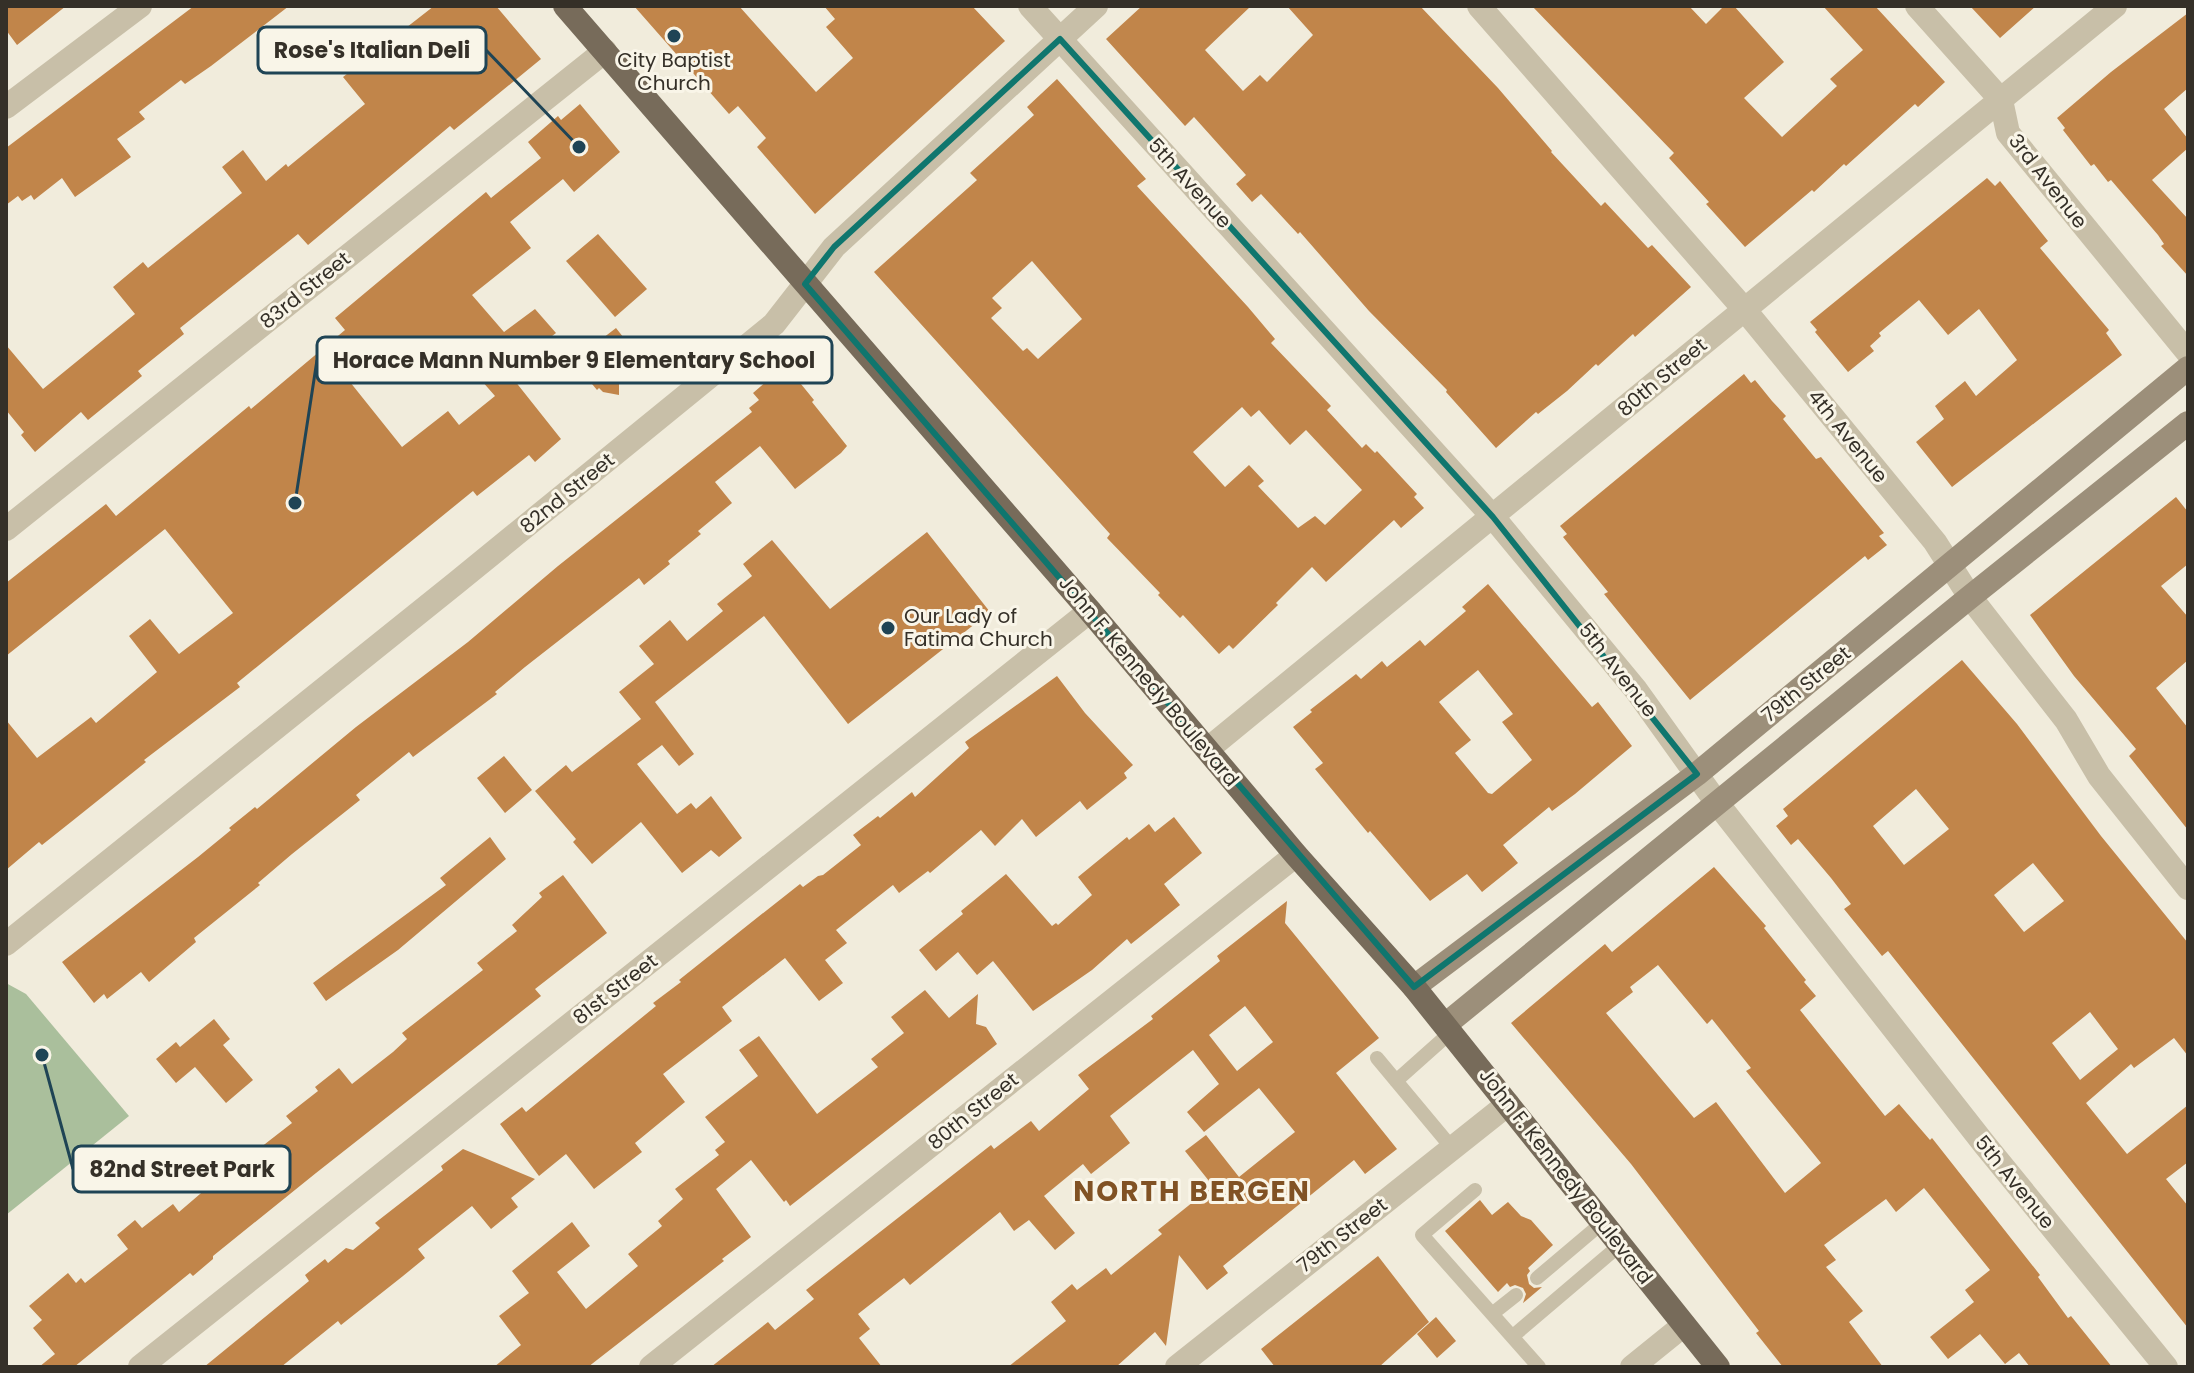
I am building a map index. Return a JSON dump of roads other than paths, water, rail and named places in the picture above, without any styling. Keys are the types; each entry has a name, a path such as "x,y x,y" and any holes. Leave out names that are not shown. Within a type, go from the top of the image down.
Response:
{"main road":[{"name":"John F. Kennedy Boulevard","path":"565,6 1090,611 1296,855 1414,987 1718,1367"}],"street":[{"path":"6,107 140,6"},
{"name":"5th Avenue","path":"1030,6 1493,517 1636,690 1717,803 1985,1145 2166,1367"},
{"name":"82nd Street","path":"6,944 774,324 834,247 1096,6"},
{"name":"4th Avenue","path":"1479,6 1744,309 1952,564 1970,597 2066,720 2099,776 2188,888"},
{"name":"3rd Avenue","path":"1917,6 2001,100 2008,133 2188,353"},
{"name":"80th Street","path":"1208,749 2115,6"},
{"name":"83rd Street","path":"6,529 605,51"},
{"name":"79th Street","path":"1414,987 1697,774 2188,368"},
{"name":"79th Street","path":"1448,1028 1717,803 2188,423"},
{"name":"81st Street","path":"140,1367 1090,611"},
{"name":"80th Street","path":"651,1367 1296,855"},
{"name":"79th Street","path":"1177,1367 1508,1104"},
{"path":"1632,1367 1684,1325"}],"lane":[{"path":"1396,1081 1448,1028"},
{"path":"1377,1058 1452,1148"},
{"path":"1475,1190 1422,1235 1539,1367"},
{"path":"1537,1278 1602,1223"},
{"path":"1513,1336 1620,1245"},
{"path":"1492,1314 1516,1295"}],"place":[{"name":"City Baptist Church","path":"674,36"},
{"name":"Rose's Italian Deli","path":"579,147"},
{"name":"Horace Mann Number 9 Elementary School","path":"295,503"},
{"name":"Our Lady of Fatima Church","path":"888,628"},
{"name":"82nd Street Park","path":"42,1055"}],"district":[{"name":"NORTH BERGEN","path":"1192,1191"}]}
